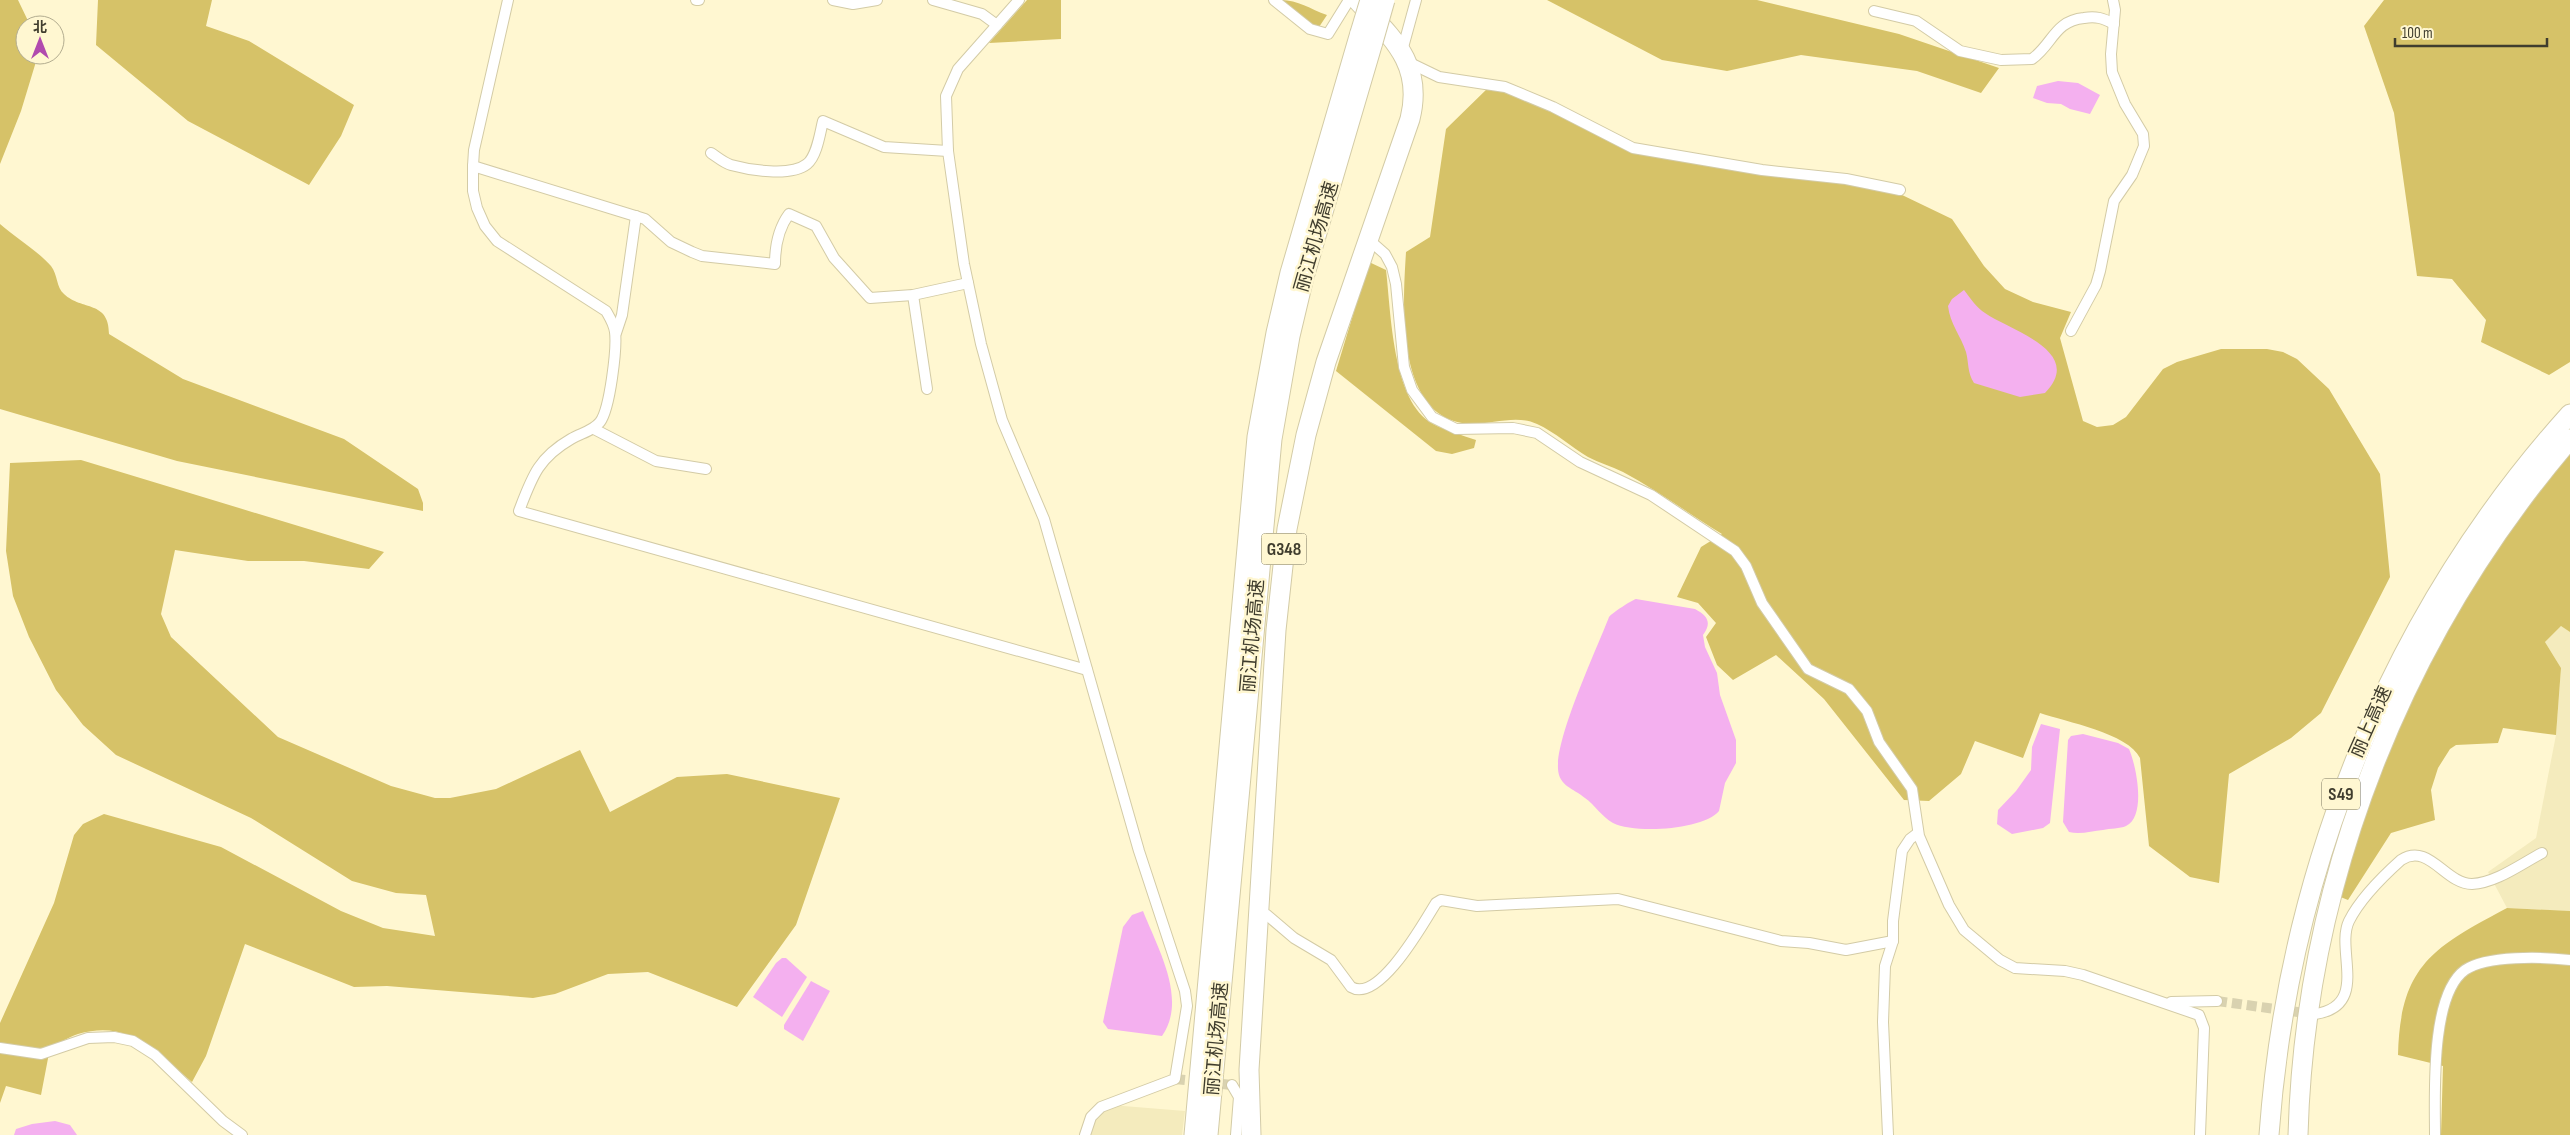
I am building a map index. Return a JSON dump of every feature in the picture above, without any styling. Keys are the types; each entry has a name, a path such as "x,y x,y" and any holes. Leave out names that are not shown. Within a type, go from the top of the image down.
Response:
{"highway":[{"name":"G348","path":"1251,1135 1249,1070 1276,630 1289,521 1316,398 1413,109 1414,89 1405,57 1357,0"},
{"name":"丽江机场高速","path":"1208,1135 1272,438 1288,345 1366,38 1370,0"},
{"name":"丽江机场高速","path":"1194,1135 1258,437 1276,333 1290,273 1366,38 1385,0"},
{"name":"丽上高速","path":"2298,1135 2306,1031 2319,950 2338,869 2364,790 2395,713 2432,638 2515,494 2570,414"},
{"name":"丽上高速","path":"2269,1135 2277,1047 2292,961 2314,877 2341,794 2374,713 2414,635 2458,560 2515,494 2570,439"}],"street":[{"path":"508,0 474,150 473,191 477,208 490,234 497,241 606,311 612,319 615,335"},
{"path":"833,0 853,4 877,0"},
{"path":"933,0 982,14 997,25"},
{"path":"1019,0 958,68 948,86 945,105 948,151 968,283 981,344 1002,420 1044,519 1139,851 1185,991 1187,1006 1174,1079 1101,1107 1091,1117 1085,1135"},
{"path":"1274,0 1310,29 1328,34 1349,0"},
{"path":"1416,0 1405,57 1439,77 1505,87 1553,106 1633,148 1762,170 1846,179 1900,190"},
{"path":"2070,332 2096,285 2114,201 2132,175 2144,146 2144,134 2124,104 2112,72 2113,0"},
{"path":"1874,11 1916,21 1960,52 2001,60 2032,59 2062,24 2070,20 2094,16 2114,24"},
{"path":"711,153 729,165 769,171 793,171 808,164 813,155 823,121 884,147 948,151"},
{"path":"473,166 645,219 671,242 702,256 775,264 778,238 782,224 789,214 816,226 834,258 870,298 913,295 968,283"},
{"path":"636,216 622,315 615,335 608,406 603,418 594,429 572,438 544,460 536,469 519,511 1087,670"},
{"path":"1368,239 1385,254 1392,268 1396,284 1404,367 1412,390 1426,411 1439,423 1456,429 1512,428 1537,433 1580,462 1651,495 1735,551 1746,566 1762,603 1808,669 1849,689 1867,711 1879,742 1912,789 1918,833 1959,923 1964,930 2000,960 2021,969 2065,971 2083,974 2197,1014 2202,1020 2204,1028 2200,1135"},
{"path":"913,295 927,389"},
{"path":"594,429 656,461 706,469"},
{"path":"1888,1135 1883,1022 1885,966 1894,941 1901,855 1906,842 1918,833"},
{"path":"2315,1014 2331,1009 2346,993 2348,960 2346,930 2348,922 2356,909 2400,860 2407,856 2422,856 2436,863 2459,882 2474,884 2495,878 2542,853"},
{"path":"1259,911 1267,915 1294,938 1331,960 1351,987 1356,990 1370,988 1382,979 1407,949 1436,903 1441,900 1478,906 1618,898 1786,942 1809,943 1846,950 1894,941"},
{"path":"2435,1135 2436,1058 2444,1004 2454,981 2465,970 2485,962 2532,958 2570,960"},
{"path":"2163,1002 2217,1000"},
{"path":"0,1048 41,1054 88,1038 114,1037 133,1041 155,1055 223,1121 242,1135"},
{"path":"1232,1085 1239,1097 1236,1135"}],"shaded area":[{"path":"0,0 18,0 25,15 15,15 15,65 35,65 21,111 0,164"},
{"path":"98,0 212,0 206,26 249,41 354,105 341,136 309,185 188,121 96,45"},
{"path":"1027,0 1061,0 1061,39 989,43"},
{"path":"1281,0 1299,3 1327,15 1319,27 1312,25"},
{"path":"1547,0 1757,0 1899,34 1999,68 1981,93 1917,71 1801,55 1727,71 1662,60"},
{"path":"2384,0 2570,0 2570,362 2549,375 2481,342 2486,320 2452,279 2417,276 2394,113 2364,26"},
{"path":"2058,81 2078,83 2100,95 2090,114 2070,109 2061,104 2047,103 2033,98 2037,86"},
{"path":"1490,86 1551,109 1632,150 1846,182 1900,194 1952,219 1984,266 2005,289 2033,302 2071,312 2060,338 2083,421 2097,427 2113,425 2126,417 2163,369 2177,362 2221,349 2267,349 2283,352 2297,359 2329,389 2380,474 2390,577 2321,713 2291,738 2229,774 2219,883 2190,877 2149,846 2140,758 2133,749 2110,735 2095,729 2040,713 2023,758 1975,741 1961,774 1929,801 1904,800 1824,699 1776,655 1733,680 1717,665 1706,637 1716,623 1698,603 1677,597 1701,547 1722,534 1636,479 1588,457 1537,424 1519,420 1462,423 1440,414 1425,398 1414,377 1408,352 1404,298 1406,252 1430,237 1446,129"},
{"path":"0,224 51,266 64,294 79,303 100,311 108,323 109,334 183,379 344,439 418,489 423,503 423,511 177,461 0,409"},
{"path":"1369,262 1386,270 1396,354 1401,376 1409,396 1419,413 1433,424 1476,440 1474,448 1452,454 1436,451 1336,371"},
{"path":"1964,290 1982,311 2025,335 2050,354 2056,365 2055,378 2045,393 2020,397 1974,383 1969,371 1964,346 1951,319 1948,306 1952,299"},
{"path":"2570,452 2570,632 2561,626 2545,642 2561,668 2556,735 2503,728 2498,743 2456,745 2450,749 2438,768 2431,790 2435,820 2391,833 2348,900 2338,896 2384,750 2482,566"},
{"path":"81,460 384,552 369,569 304,561 248,561 175,550 161,614 171,637 278,737 391,786 435,798 450,798 496,789 580,750 610,812 677,777 727,774 840,798 796,925 737,1007 648,972 608,974 555,994 533,998 387,986 354,987 245,944 206,1056 192,1082 141,1041 113,1031 96,1031 75,1035 50,1048 41,1095 6,1086 0,1103 0,1023 54,903 74,835 83,824 104,814 221,847 341,911 383,928 435,936 426,895 396,893 352,881 251,818 116,755 83,725 56,690 29,637 13,596 6,551 10,463"},
{"path":"1636,599 1695,609 1706,617 1708,623 1703,635 1705,647 1717,673 1720,695 1736,740 1736,763 1725,783 1719,811 1711,817 1684,826 1652,829 1613,823 1605,818 1589,801 1567,786 1559,775 1559,754 1563,736 1609,617"},
{"path":"2561,626 2570,632 2570,911 2507,908 2488,872 2536,838 2556,735 2561,668 2545,642"},
{"path":"2041,724 2060,729 2050,823 2043,828 2012,834 1997,824 1998,810 2016,791 2031,770 2032,747"},
{"path":"2083,734 2118,743 2129,749 2137,778 2138,801 2136,812 2126,826 2077,833 2069,832 2063,822 2068,740 2071,736"},
{"path":"2507,908 2570,911 2570,1135 2441,1135 2443,1066 2398,1055 2400,1024 2406,1000 2414,979 2426,962 2441,948 2459,935"},
{"path":"1143,911 1168,973 1171,990 1172,1006 1169,1021 1162,1036 1108,1029 1103,1022 1123,927 1132,915"},
{"path":"782,958 786,958 807,977 782,1017 753,997 776,963"},
{"path":"811,981 830,991 803,1041 784,1029 784,1025"},
{"path":"1111,1105 1185,1111 1182,1135 1089,1135 1095,1117"},
{"path":"55,1121 70,1125 77,1135 14,1135 16,1129 32,1124"}],"tunnel":[{"path":"2217,1001 2312,1014"},
{"path":"1175,1079 1232,1085"}]}
